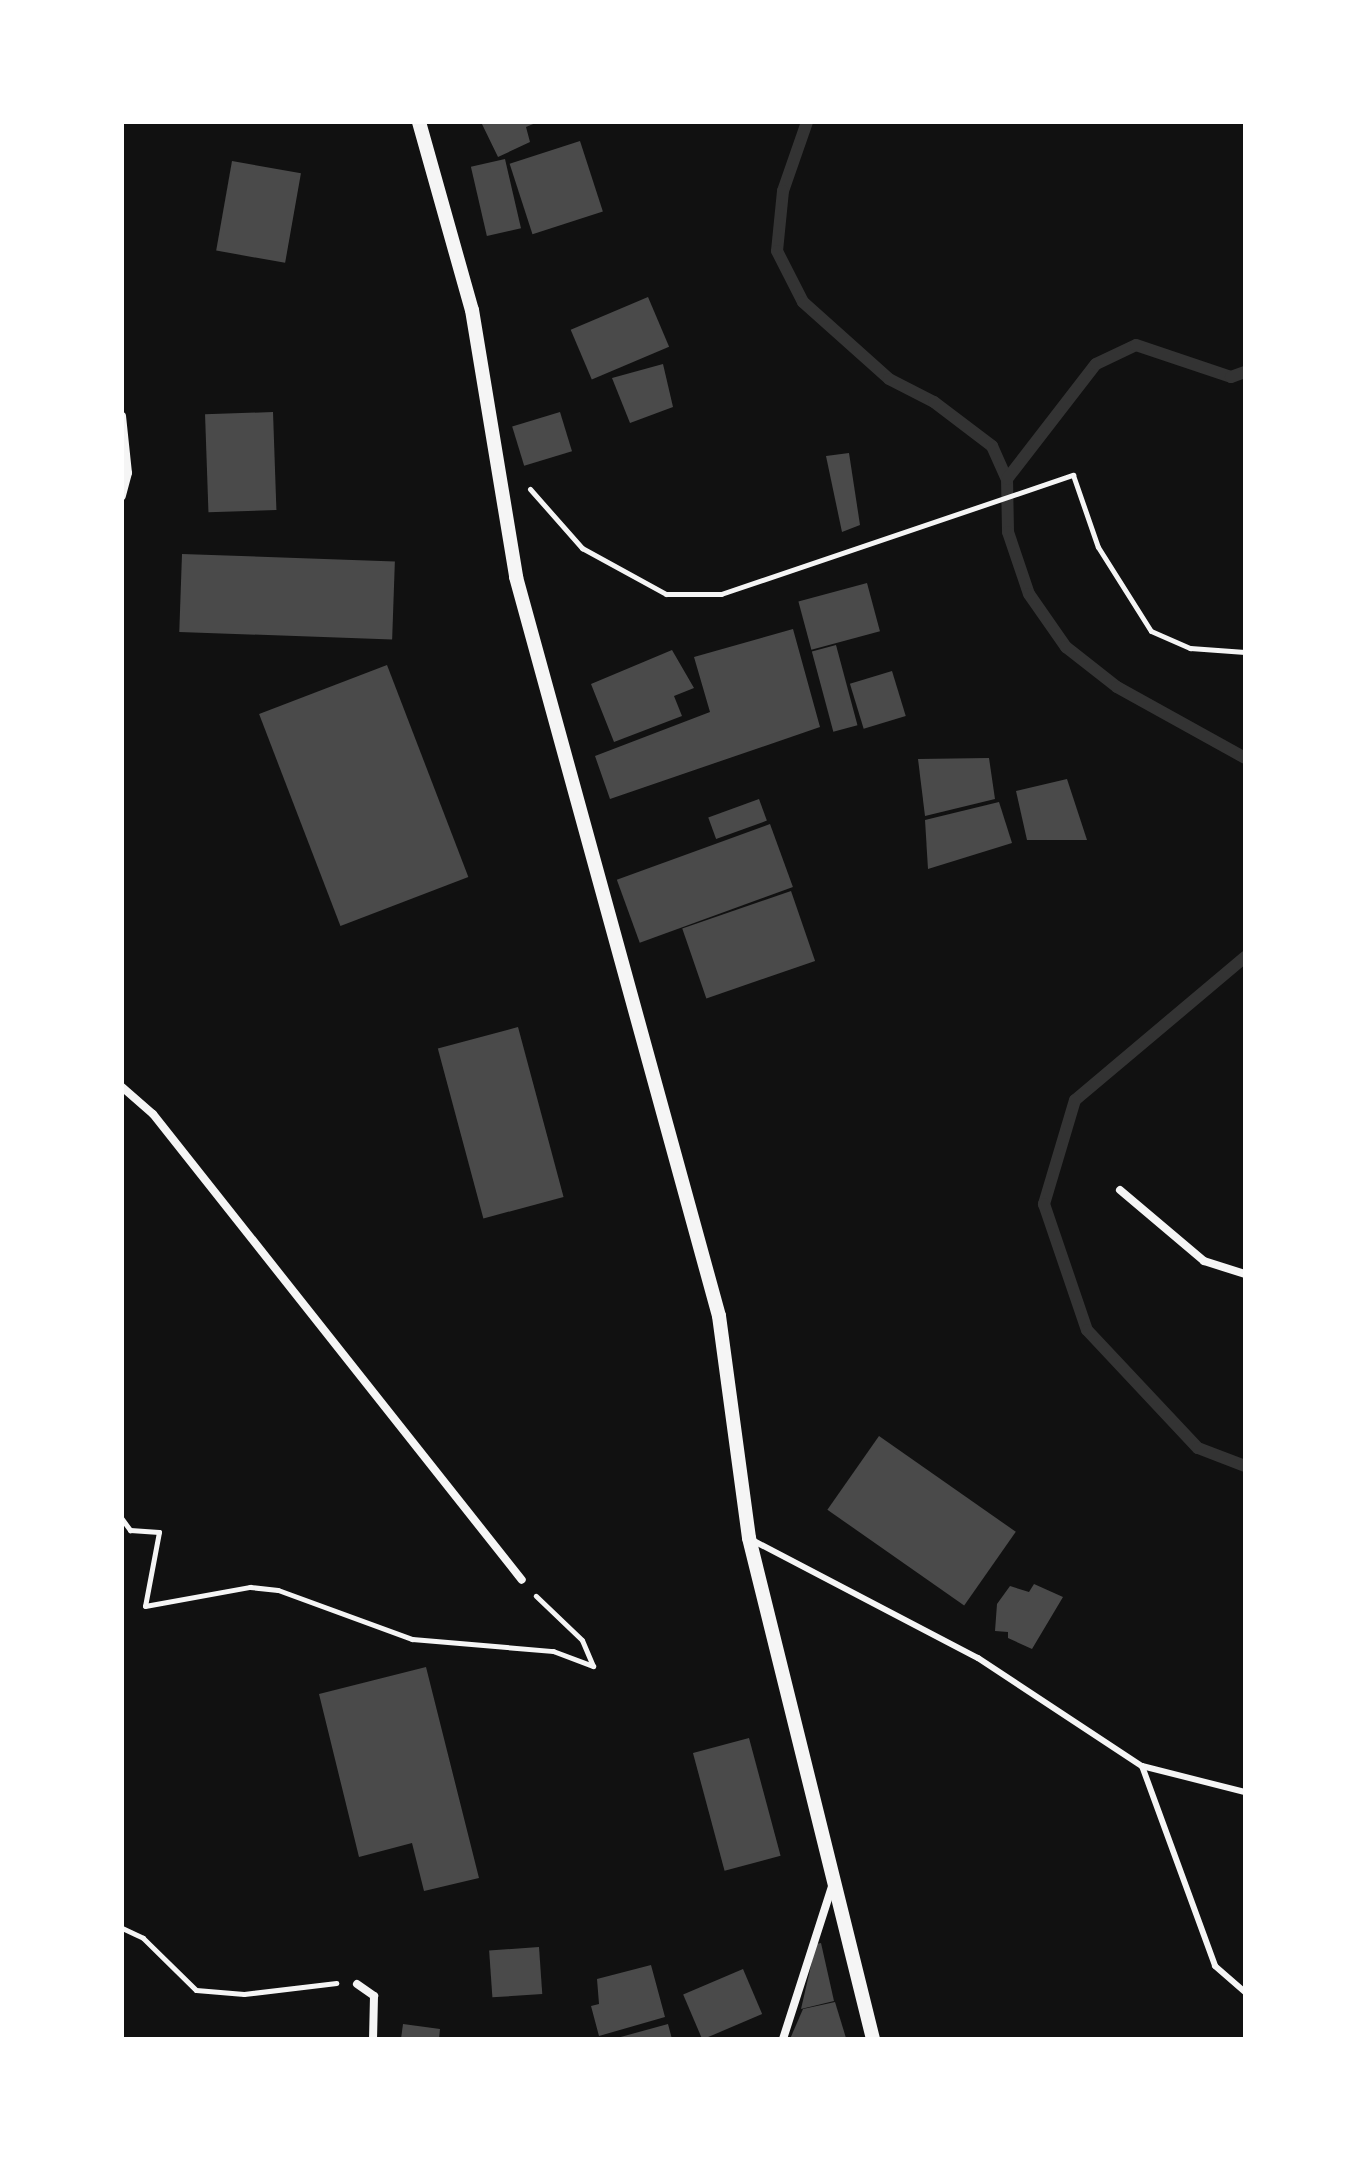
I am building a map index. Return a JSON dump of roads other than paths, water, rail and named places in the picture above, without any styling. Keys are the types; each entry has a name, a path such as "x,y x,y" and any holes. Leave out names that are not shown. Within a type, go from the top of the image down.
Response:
{"street":[{"path":"419,122 472,310 520,592 719,1316 749,1538 832,1886 873,2039"},
{"path":"122,416 128,473 122,496"},
{"path":"122,1087 153,1114 522,1580"},
{"path":"1120,1190 1204,1261 1245,1274"},
{"path":"783,2039 832,1886"},
{"path":"357,1984 374,1996 373,2039"}],"lane":[{"path":"749,1538 978,1658 1142,1766 1245,1792"},
{"path":"1142,1766 1215,1966 1245,1992"}],"waterway":[{"path":"807,122 783,191 777,251 803,302 889,379 934,402 992,446 1007,479 1008,532 1029,594 1066,647 1117,687 1245,758"},
{"path":"1007,479 1096,364 1136,345 1231,377 1245,372"},
{"path":"1245,957 1075,1100 1044,1204 1087,1330 1198,1448 1245,1466"}]}
